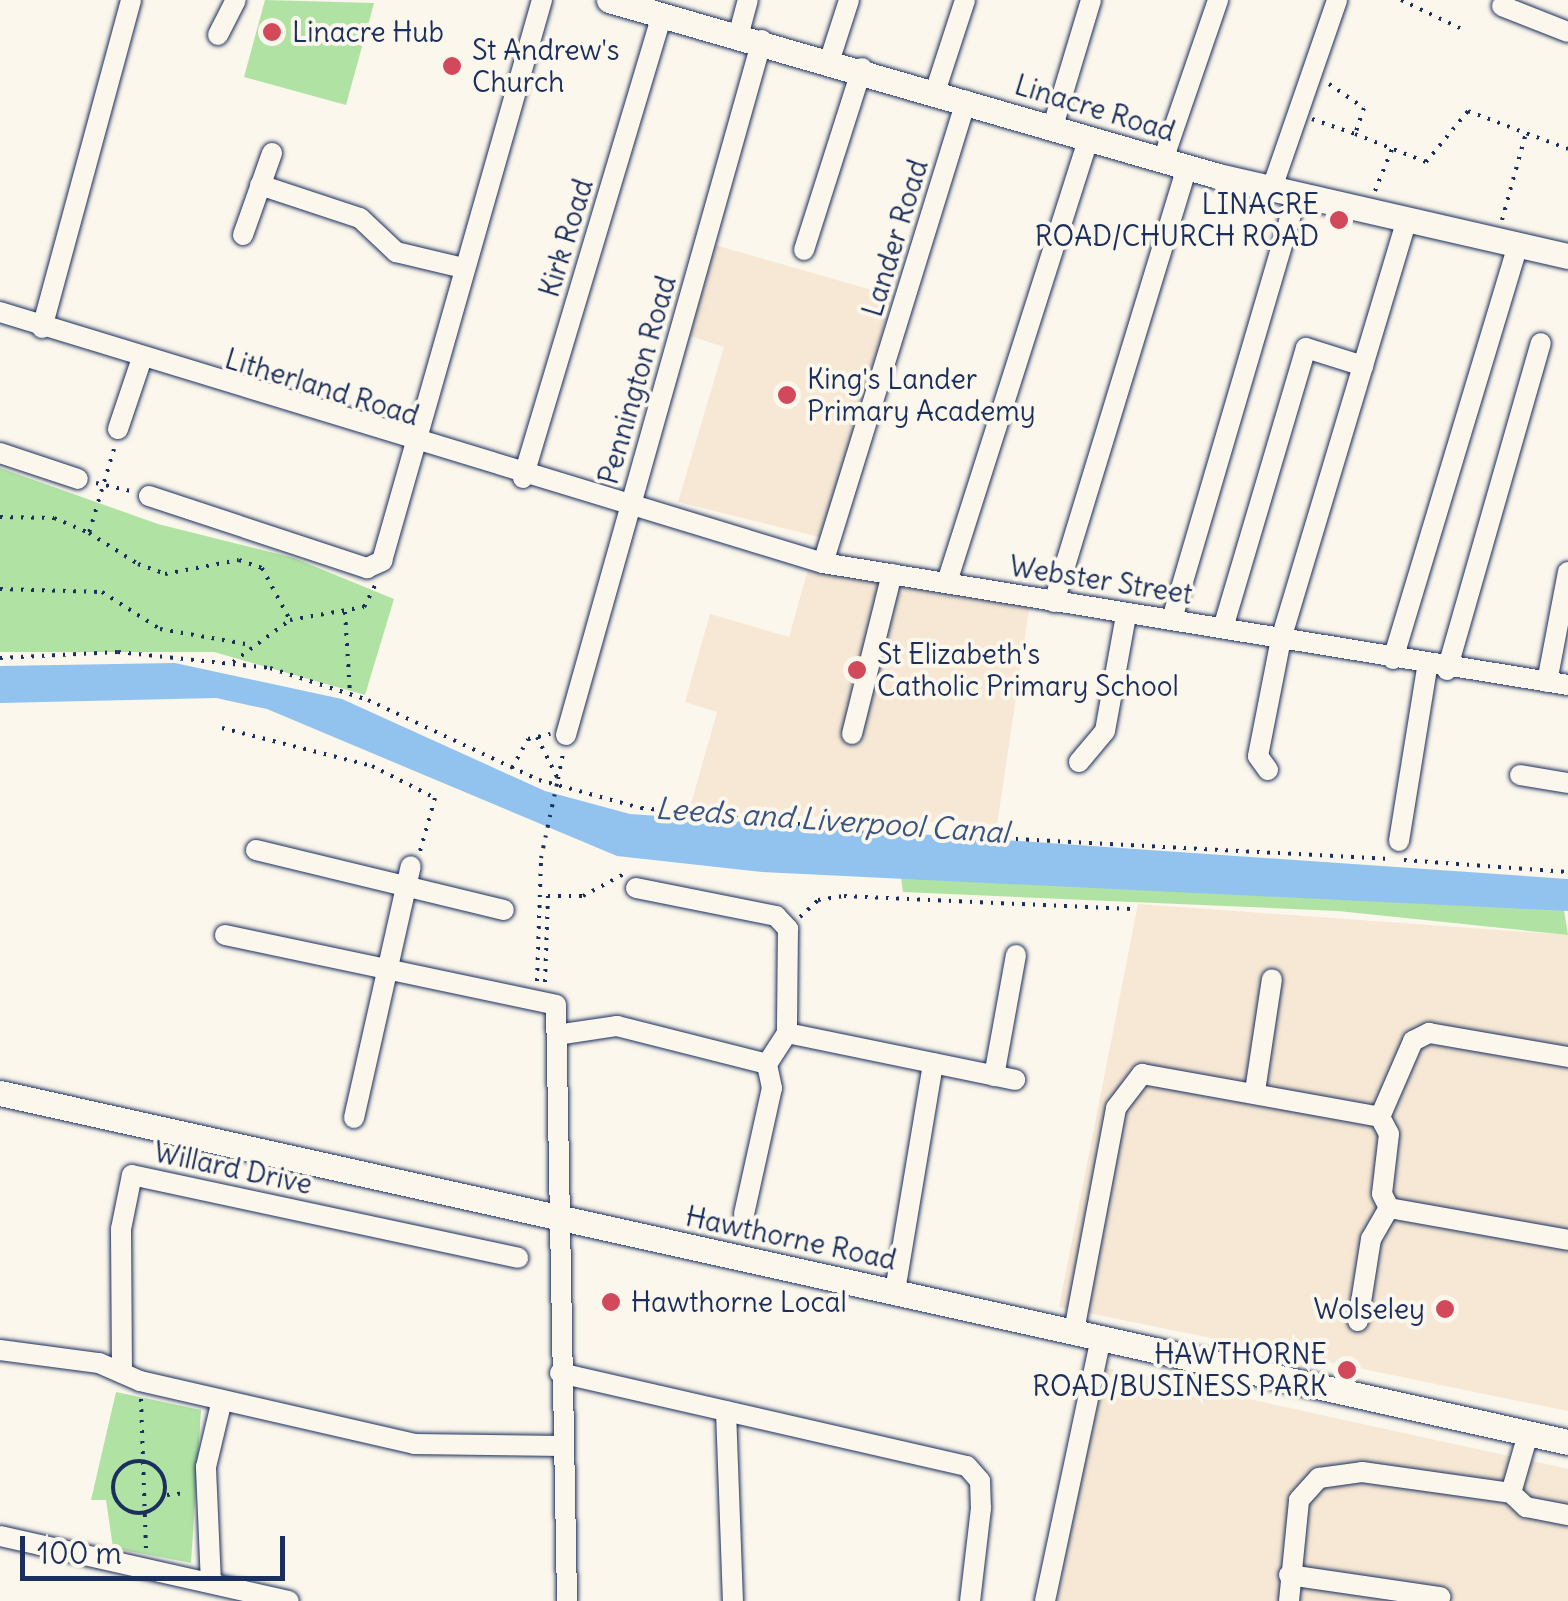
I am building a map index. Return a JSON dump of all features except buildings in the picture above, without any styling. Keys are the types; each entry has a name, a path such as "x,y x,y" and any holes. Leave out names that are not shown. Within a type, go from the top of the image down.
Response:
{"main road":[{"name":"Linacre Road","path":"608,0 655,8 1053,126 1088,140 1284,193 1568,256"},
{"name":"Hawthorne Road","path":"0,1094 1568,1442"}],"street":[{"path":"218,35 236,0"},
{"path":"149,496 366,568 382,560 462,268 542,0"},
{"name":"Pennington Road","path":"566,735 630,508 750,36 748,0"},
{"path":"830,59 849,0"},
{"path":"934,92 965,0"},
{"path":"1053,126 1090,0"},
{"path":"1054,602 1218,0"},
{"path":"1172,619 1284,193 1298,113 1337,0"},
{"path":"42,328 130,6"},
{"path":"1502,6 1568,32"},
{"name":"Kirk Road","path":"523,478 655,8"},
{"path":"804,250 862,68"},
{"name":"Lander Road","path":"823,563 966,100"},
{"path":"947,582 1088,140"},
{"path":"243,235 272,153"},
{"path":"260,185 360,218 396,252 462,268"},
{"path":"1268,770 1258,756 1281,639 1406,222"},
{"path":"1393,658 1507,243"},
{"name":"Litherland Road","path":"0,312 141,362 630,508"},
{"path":"1400,841 1437,669 1540,343"},
{"path":"1223,628 1306,348 1362,366"},
{"path":"118,430 141,362"},
{"path":"0,453 78,479"},
{"name":"Webster Street","path":"630,508 823,563 1126,615 1172,619 1437,669 1558,684"},
{"path":"1558,684 1568,572"},
{"path":"852,734 892,574"},
{"path":"1080,762 1104,730 1126,615"},
{"path":"1520,776 1568,783"},
{"path":"256,850 410,876 504,910"},
{"path":"354,1118 410,876"},
{"path":"632,881 776,916 788,929 787,1033 767,1064 772,1088 744,1214"},
{"path":"225,935 548,1003 563,1034 556,1217 566,1601"},
{"path":"787,1033 1004,1078 1016,955"},
{"path":"1255,1091 1272,979"},
{"path":"563,1034 617,1026 767,1064"},
{"path":"1380,1117 1414,1041 1428,1033 1568,1058"},
{"path":"896,1291 933,1063"},
{"path":"1074,1331 1126,1089 1142,1074 1162,1074 1380,1117"},
{"path":"1380,1117 1389,1134 1382,1194 1389,1208"},
{"name":"Willard Drive","path":"131,1377 121,1229 132,1175 518,1258"},
{"path":"1389,1208 1568,1240"},
{"path":"1358,1321 1372,1239 1389,1208"},
{"path":"1045,1601 1102,1337"},
{"path":"0,1350 414,1444 562,1446"},
{"path":"560,1373 955,1459 980,1480 982,1508 970,1601"},
{"path":"211,1584 207,1491 222,1400"},
{"path":"726,1412 733,1601"},
{"path":"1511,1493 1528,1434"},
{"path":"1289,1601 1298,1500 1320,1478 1362,1472 1511,1493 1526,1507 1568,1515"},
{"path":"0,1536 289,1601"},
{"path":"1289,1575 1440,1597"}],"path":[{"path":"1402,0 1466,31"},
{"path":"1310,78 1348,91 1364,108 1355,134"},
{"path":"1298,113 1426,162 1468,111 1568,149"},
{"path":"1507,243 1526,133"},
{"path":"1366,213 1392,149"},
{"path":"90,533 107,486 118,430"},
{"path":"78,479 149,496"},
{"path":"0,517 54,518 165,574 239,560 262,568 290,620"},
{"path":"233,662 246,644 290,620 345,612 375,593 382,560"},
{"path":"0,589 102,592 160,629 246,644"},
{"path":"345,612 350,694"},
{"path":"0,658 118,652 233,662 350,694 512,768 610,802 736,820 1568,872"},
{"path":"222,728 372,766 435,798 410,876"},
{"path":"512,768 537,737 566,735 540,858 548,1003"},
{"path":"537,737 558,778"},
{"path":"548,1003 548,896 583,896 632,881"},
{"path":"788,929 818,900 844,896 1132,909"},
{"path":"131,1377 142,1461 147,1569"},
{"path":"145,1513 122,1507 113,1484 120,1469 142,1461 159,1469 165,1495"},
{"path":"145,1513 165,1495 207,1491"}],"shaded area":[{"name":"King's Lander Primary Academy","path":"715,245 893,296 823,538 678,502 724,347 690,336"},
{"name":"St Elizabeth's Catholic Primary School","path":"809,566 1030,603 997,825 689,811 717,712 685,702 710,614 789,637"},
{"path":"1138,904 1568,935 1568,1411 1059,1307"},
{"path":"1103,1367 1568,1469 1568,1601 1057,1601"}],"green space":[{"path":"265,0 374,3 346,105 244,77"},
{"path":"0,468 158,524 294,558 394,599 365,695 214,652 0,652"},
{"path":"901,878 1564,910 1568,935 1338,911 903,892"},
{"path":"116,1392 201,1410 191,1563 113,1548 106,1500 91,1500"}],"water":[{"path":"175,663 342,699 545,791 630,814 1568,879 1568,911 762,872 617,856 267,709 216,698 0,703 0,666"}],"place":[{"name":"Linacre Hub","path":"272,32"},
{"name":"St Andrew's Church","path":"452,66"},
{"name":"LINACRE ROAD/CHURCH ROAD","path":"1339,220"},
{"name":"King's Lander Primary Academy","path":"787,395"},
{"name":"St Elizabeth's Catholic Primary School","path":"857,670"},
{"name":"Hawthorne Local","path":"611,1302"},
{"name":"Wolseley","path":"1445,1309"},
{"name":"HAWTHORNE ROAD/BUSINESS PARK","path":"1347,1370"}],"water label":[{"name":"Leeds and Liverpool Canal","path":"832,820"}]}
